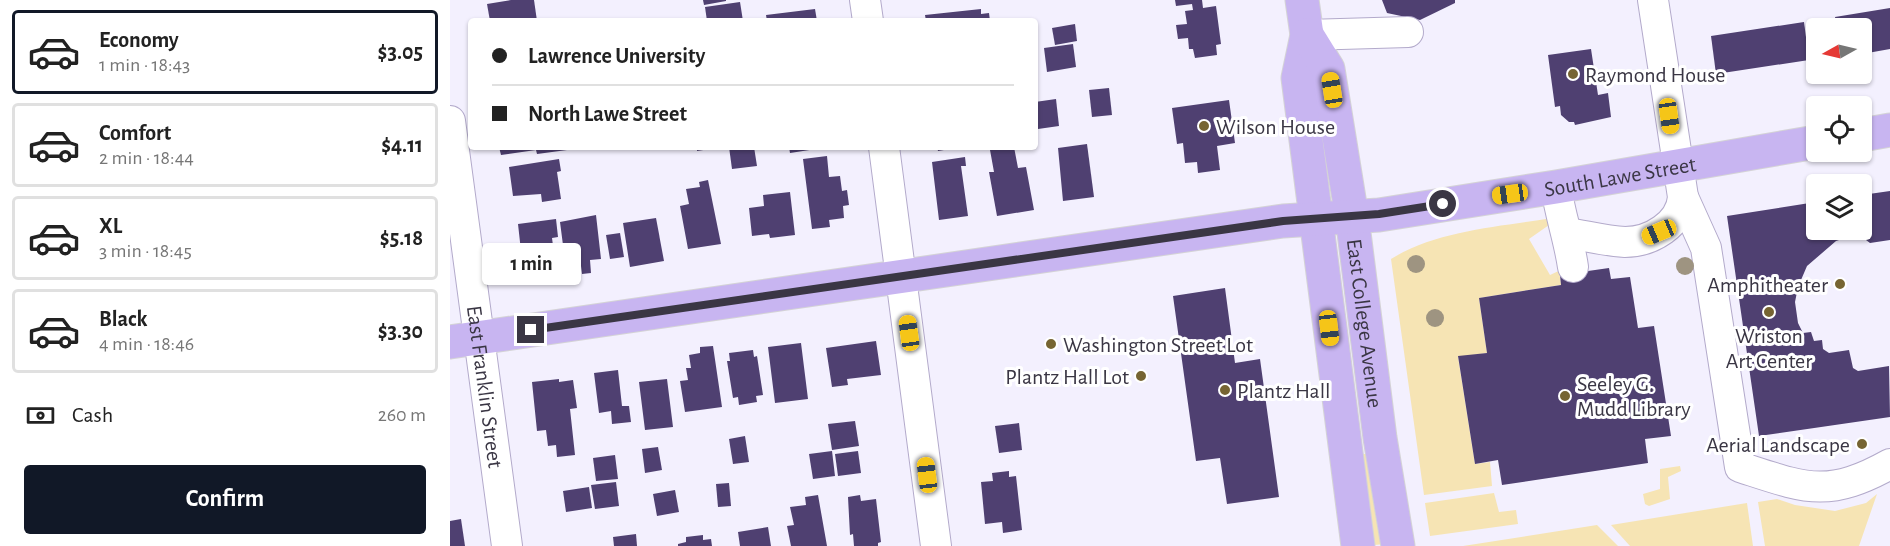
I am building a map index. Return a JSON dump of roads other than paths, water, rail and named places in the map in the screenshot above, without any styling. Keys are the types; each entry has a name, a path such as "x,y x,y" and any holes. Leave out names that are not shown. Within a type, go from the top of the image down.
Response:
{"main road":[{"name":"East College Avenue","path":"1302,0 1307,36 1298,78 1358,546"},
{"name":"East College Avenue","path":"1307,36 1328,69 1352,217 1380,438 1398,546"},
{"path":"1872,133 1890,130"},
{"name":"South Lawe Street","path":"465,340 1316,218 1352,217 1556,187 1806,144"}],"street":[{"path":"865,0 868,18"},
{"path":"1568,233 1628,242 1646,237 1673,222 1682,210 1683,197 1653,0"},
{"path":"1307,36 1408,32"},
{"name":"East Franklin Street","path":"450,121 465,340 507,546"},
{"path":"884,150 936,546"},
{"path":"1556,187 1560,214 1568,233 1573,267"},
{"path":"1683,197 1706,249 1740,467 1775,478 1825,488 1851,484 1890,464"}],"place":[{"name":"Raymond House","path":"1573,74"},
{"name":"Wilson House","path":"1204,126"},
{"name":"Amphitheater","path":"1840,284"},
{"name":"Wriston Art Center","path":"1769,312"},
{"name":"Washington Street Lot","path":"1051,344"},
{"name":"Plantz Hall Lot","path":"1141,376"},
{"name":"Plantz Hall","path":"1225,390"},
{"name":"Seeley G. Mudd Library","path":"1565,396"},
{"name":"Aerial Landscape","path":"1862,444"}]}
